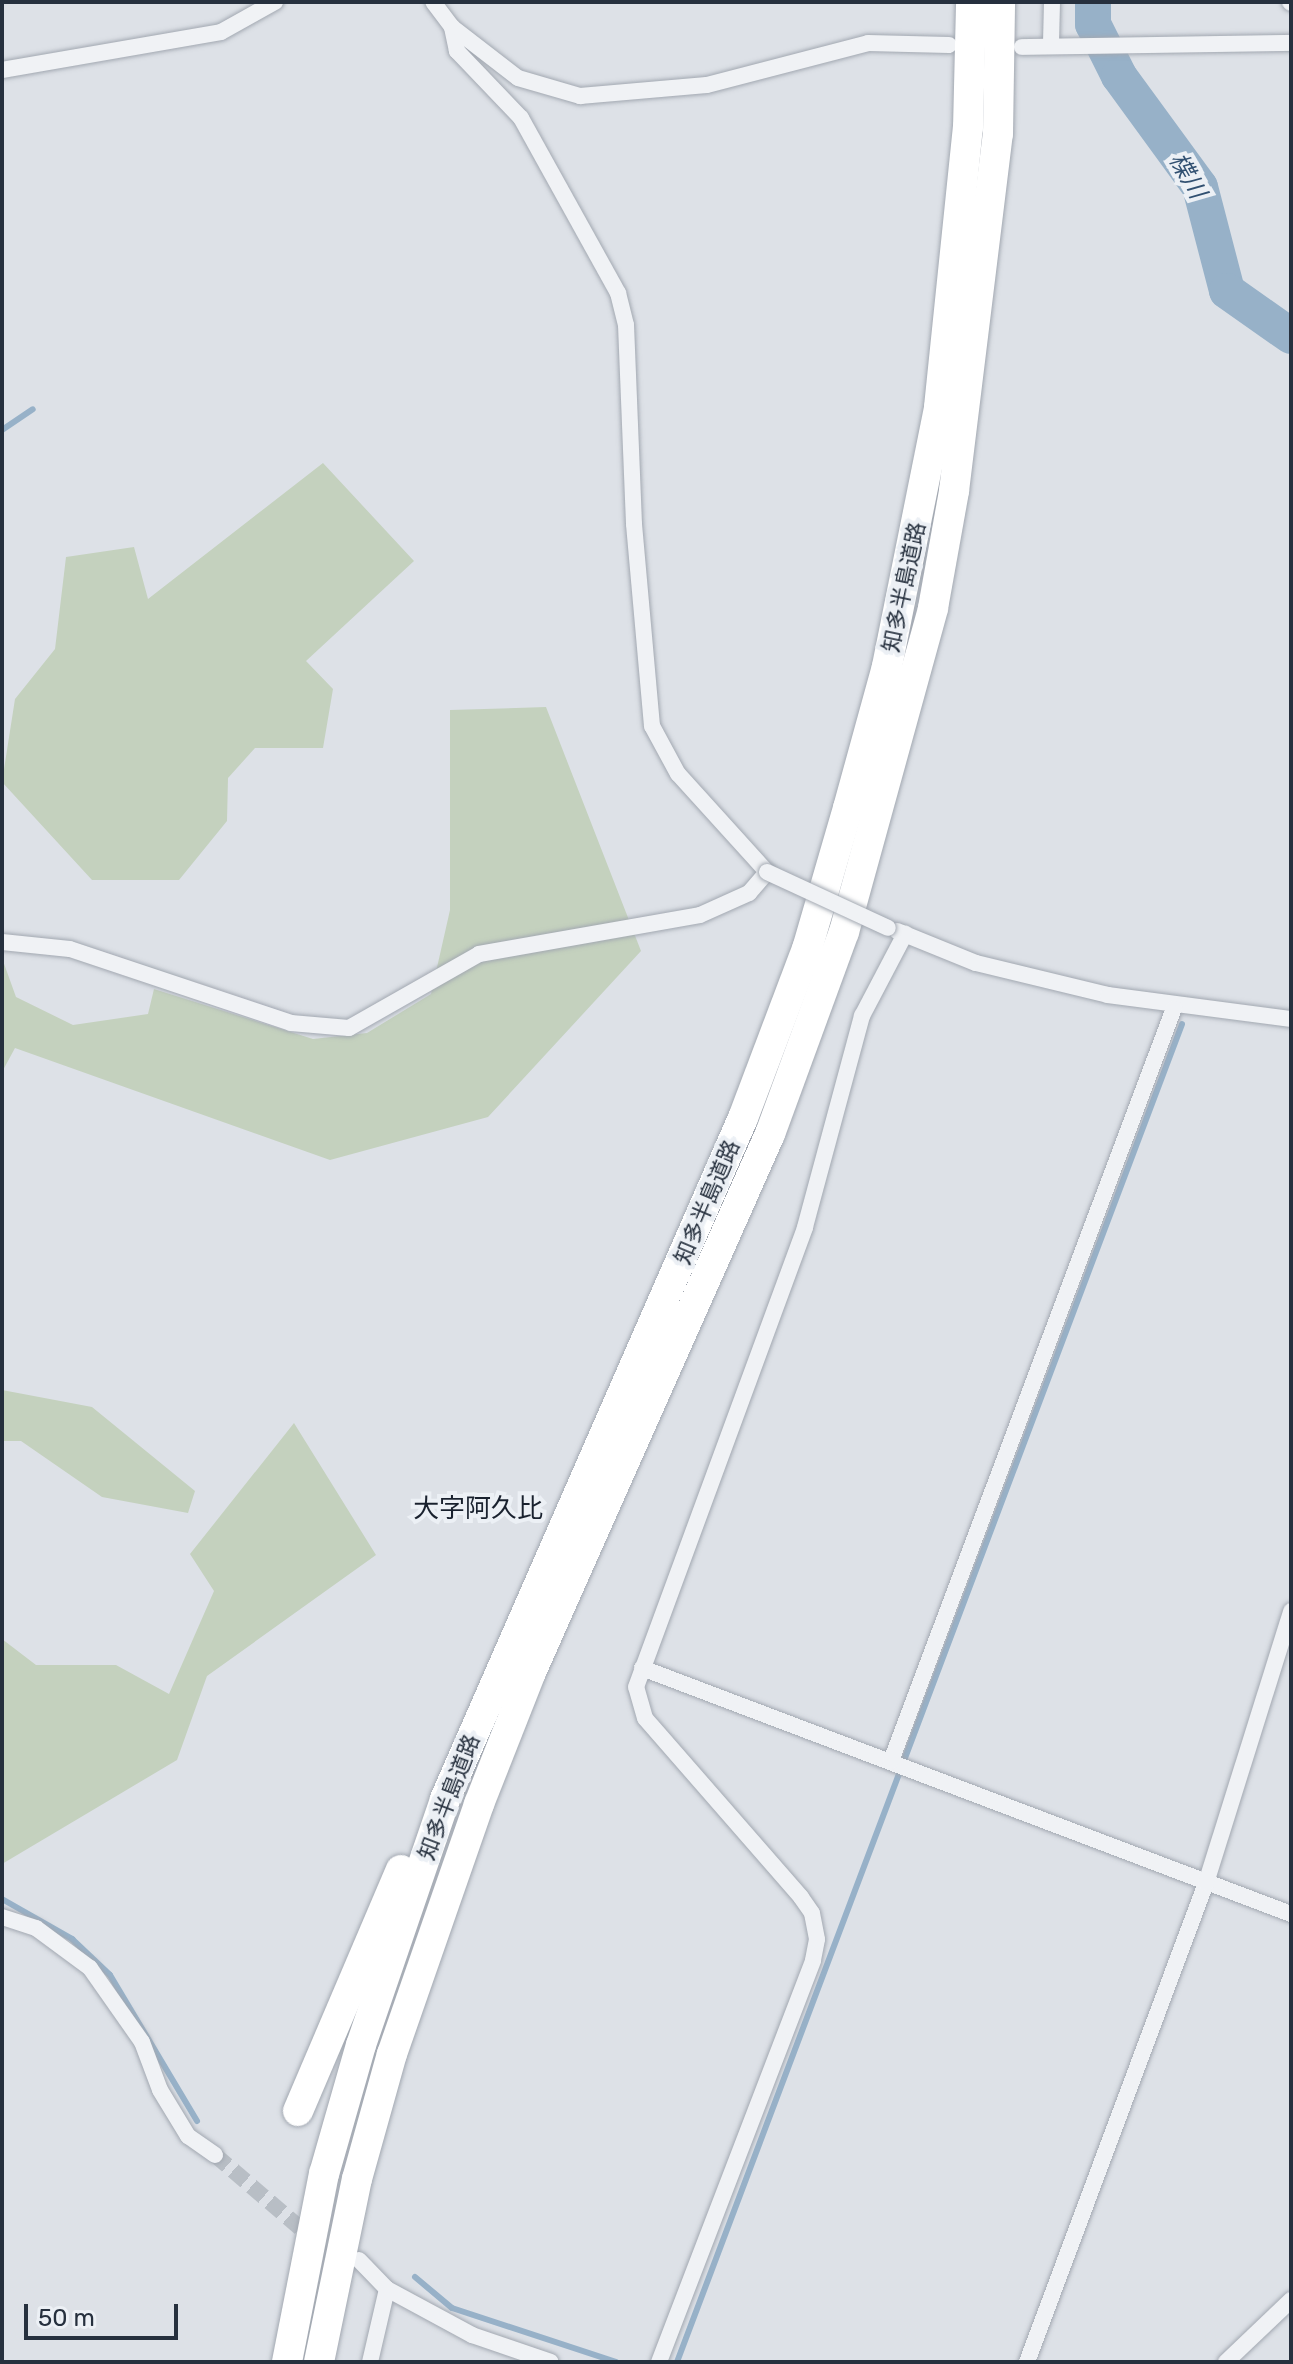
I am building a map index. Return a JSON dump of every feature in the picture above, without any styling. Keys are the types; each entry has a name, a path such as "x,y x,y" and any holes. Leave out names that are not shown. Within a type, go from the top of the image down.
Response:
{"highway":[{"name":"知多半島道路","path":"287,2362 324,2174 361,2045 445,1799 743,1118 807,949 848,808 887,666 939,407 968,128 971,2"},
{"name":"知多半島道路","path":"319,2362 357,2179 392,2054 474,1819 531,1672 770,1134 853,902 933,608 954,491 998,134 1000,2"},
{"path":"298,2111 473,1702 496,1679"}],"street":[{"path":"2,70 221,32 275,2"},
{"path":"433,2 452,27 518,78 580,96 707,85 854,45 949,45"},
{"path":"1051,43 1052,2"},
{"path":"452,27 457,51 521,118 618,293 626,325 634,524 652,726 678,774 767,872 888,928 976,963 1174,1008 1291,1019"},
{"path":"1022,47 1051,43 1088,49 1291,43"},
{"path":"2,942 70,949 291,1023 349,1028 479,954 700,915 749,893 767,872"},
{"path":"659,2362 813,1960 817,1939 812,1913 801,1897 641,1711 636,1687 805,1227 862,1016 905,934"},
{"path":"891,1761 1174,1008"},
{"path":"1027,2362 1206,1883 1291,1611"},
{"path":"642,1668 1291,1914"},
{"path":"2,1917 36,1928 90,1968 142,2042 160,2090 188,2136 215,2155"},
{"path":"359,2260 387,2289 472,2335 551,2362"},
{"path":"370,2362 387,2289"},
{"path":"1226,2362 1291,2300"}],"green space":[{"path":"323,463 414,561 306,661 333,689 323,748 255,748 228,778 227,821 179,880 92,880 2,782 15,699 55,649 66,557 134,547 148,599"},
{"path":"546,707 641,951 488,1117 330,1160 15,1048 2,1072 2,958 16,997 73,1025 148,1014 154,989 313,1039 367,1033 431,994 450,910 450,710"},
{"path":"2,1390 92,1407 195,1491 188,1513 102,1497 21,1441 2,1441"},
{"path":"294,1423 376,1555 207,1676 177,1760 2,1864 2,1639 36,1665 116,1665 169,1694 214,1591 190,1554"}],"waterway":[{"name":"楪川","path":"1093,2 1093,24 1119,76 1200,187 1227,291 1291,336"},
{"path":"2,430 33,409"},
{"path":"677,2362 1182,1024"},
{"path":"2,1899 72,1939 110,1975 197,2121"},
{"path":"415,2277 452,2308 616,2362"}],"tunnel":[{"path":"215,2155 326,2250 346,2256"}],"district":[{"name":"大字阿久比","path":"478,1509"}]}
